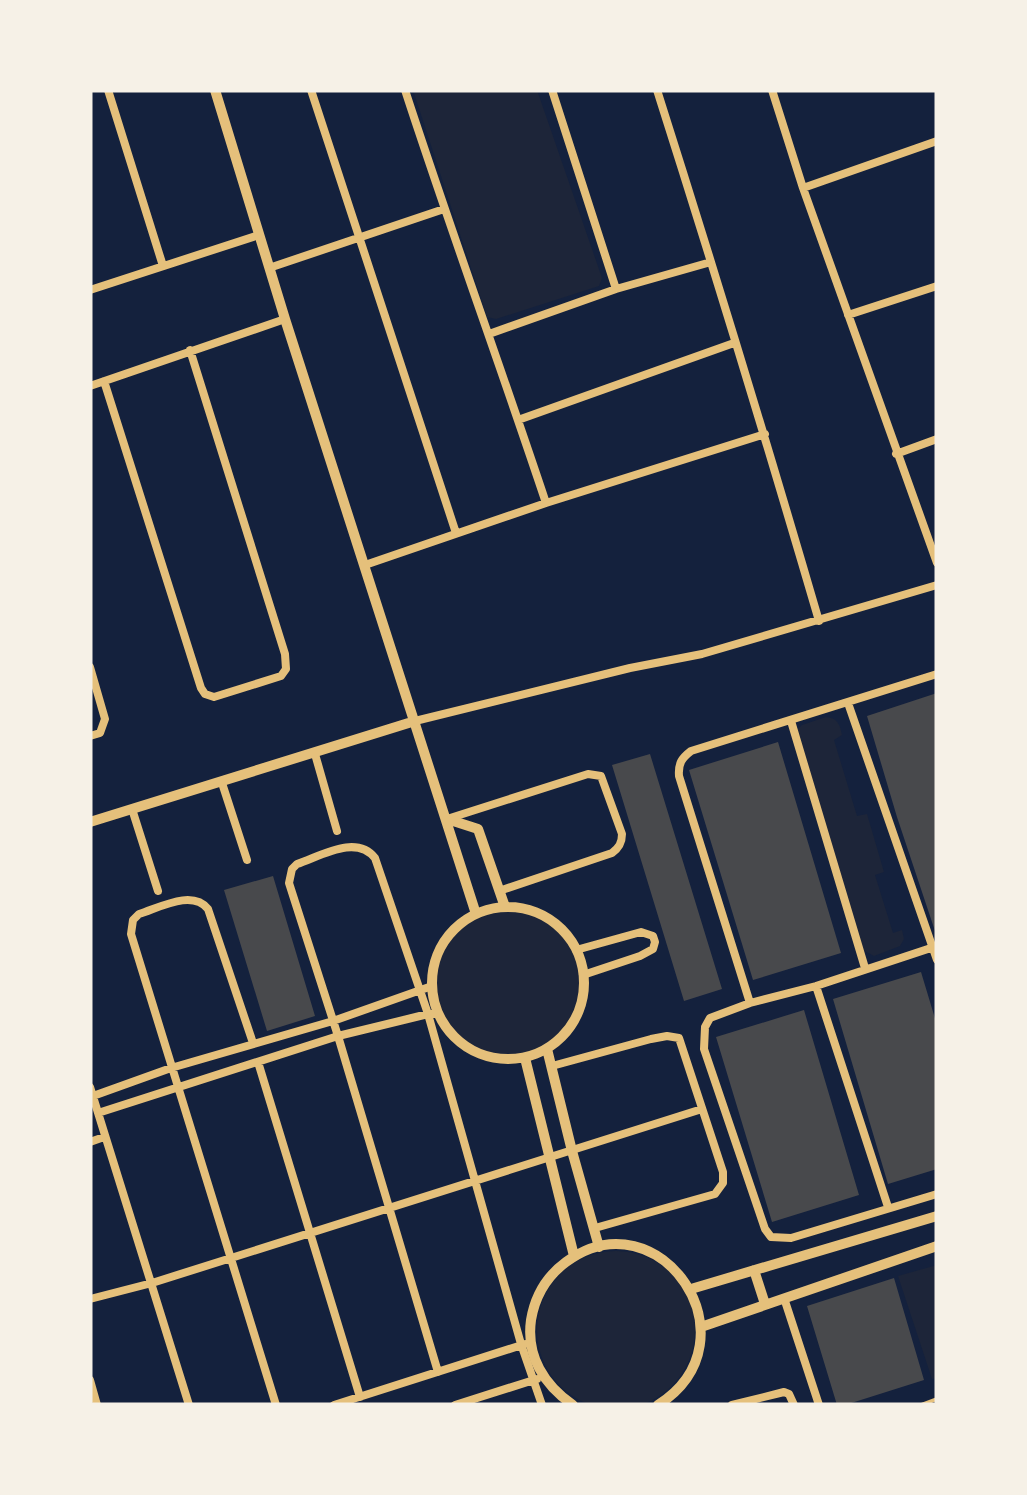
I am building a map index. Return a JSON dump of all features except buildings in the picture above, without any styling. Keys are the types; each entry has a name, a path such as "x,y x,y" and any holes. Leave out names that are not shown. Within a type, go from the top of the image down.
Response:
{"street":[{"path":"108,90 163,266"},
{"path":"215,90 284,319 476,914"},
{"path":"310,90 456,533"},
{"path":"405,90 546,503"},
{"path":"552,90 616,290"},
{"path":"657,90 819,620"},
{"path":"772,90 802,188 937,563"},
{"path":"802,188 937,141"},
{"path":"269,268 444,209"},
{"path":"90,290 260,234"},
{"path":"489,334 711,262"},
{"path":"848,315 937,286"},
{"path":"90,386 284,319"},
{"path":"518,420 734,343"},
{"path":"104,381 201,688 214,697 280,676 286,670 285,654 190,350"},
{"path":"365,565 764,434"},
{"path":"896,454 937,440"},
{"path":"90,822 415,721 702,654 937,586"},
{"path":"90,667 105,719 100,733 90,736"},
{"path":"750,1004 678,776 682,758 691,750 937,674"},
{"path":"848,703 937,960"},
{"path":"790,721 865,968"},
{"path":"314,754 337,832"},
{"path":"447,819 588,774 601,776 622,834 618,848 499,891"},
{"path":"222,783 247,860"},
{"path":"132,809 158,891"},
{"path":"447,819 478,829 505,907"},
{"path":"438,1372 289,884 292,869 298,864 349,846 360,846 375,858 426,989 475,1179 526,1344 534,1355 542,1405"},
{"path":"253,1043 204,903 197,900 172,904 139,914 133,920 131,934 276,1405"},
{"path":"426,989 443,943 458,926 476,914 505,907 530,910 557,925 576,950 583,974 580,1009 572,1024 547,1049 525,1058 490,1058 474,1052 433,1014"},
{"path":"576,950 641,932 653,936 655,942 653,949 640,956 583,974"},
{"path":"935,946 710,1018 704,1026 704,1049 765,1229 771,1236 791,1238 937,1194"},
{"path":"816,986 888,1207"},
{"path":"186,1404 91,1092 333,1021 426,989"},
{"path":"98,1114 338,1036 433,1014"},
{"path":"552,1066 651,1039 672,1036 681,1040 723,1172 723,1182 715,1194 595,1228"},
{"path":"547,1049 599,1246"},
{"path":"525,1058 574,1256"},
{"path":"258,1062 360,1397"},
{"path":"90,1299 152,1283 702,1110"},
{"path":"90,1142 104,1138"},
{"path":"691,1289 937,1216"},
{"path":"526,1344 540,1293 558,1268 574,1256 599,1246 626,1246 652,1253 674,1268 691,1289 701,1327 698,1356 692,1370 674,1394 658,1405"},
{"path":"701,1327 937,1246"},
{"path":"754,1270 766,1304"},
{"path":"784,1298 819,1405"},
{"path":"334,1405 526,1344"},
{"path":"455,1405 539,1378"},
{"path":"539,1378 572,1405"},
{"path":"90,1380 97,1405"},
{"path":"732,1405 777,1392 784,1392 793,1402"}],"lane":[{"path":"921,1405 937,1399"}],"shaded area":[{"path":"413,90 537,90 602,278 599,286 496,319 487,317"},
{"path":"826,717 836,720 840,728 842,735 834,740 857,816 867,814 884,872 875,875 893,933 902,930 904,939 900,946 874,956 861,949 796,731"},
{"path":"508,912 535,918 559,933 574,957 580,984 574,1011 559,1035 535,1050 508,1056 481,1050 457,1035 442,1011 436,984 442,957 457,933 481,918"},
{"path":"616,1251 646,1257 672,1274 689,1300 695,1330 689,1360 672,1386 646,1403 616,1409 586,1403 560,1386 543,1360 537,1330 543,1300 560,1274 586,1257"},
{"path":"937,1265 937,1378 932,1379 898,1276"}]}
